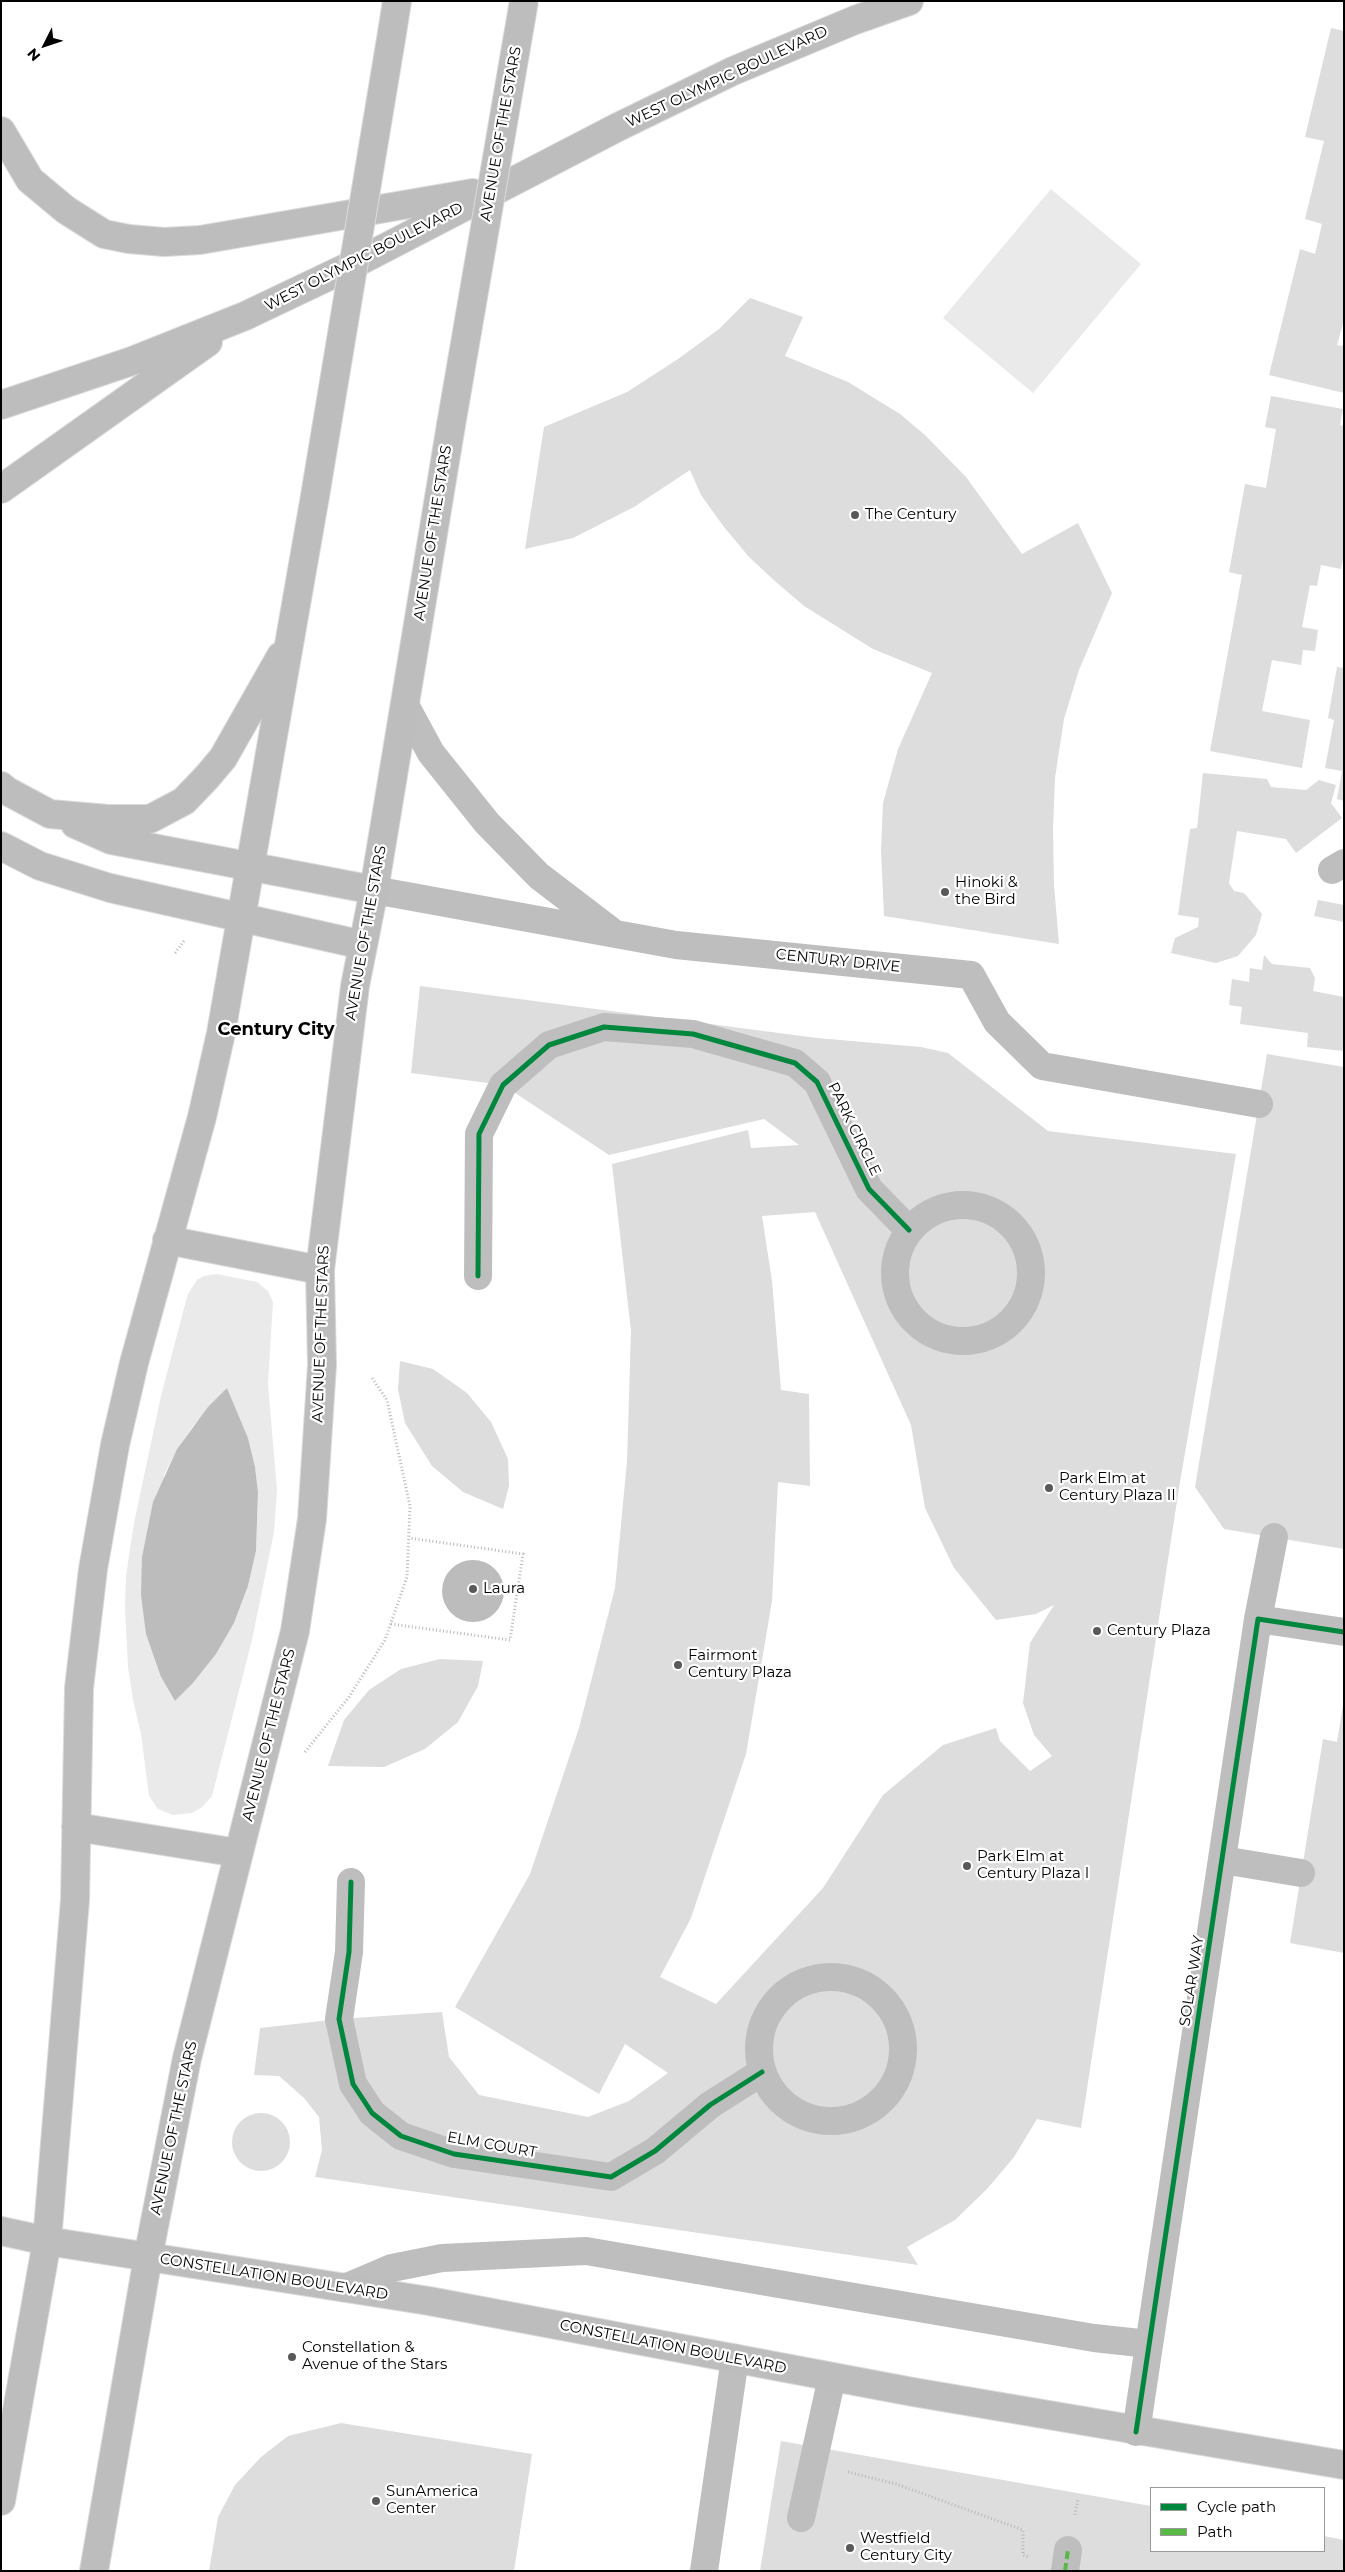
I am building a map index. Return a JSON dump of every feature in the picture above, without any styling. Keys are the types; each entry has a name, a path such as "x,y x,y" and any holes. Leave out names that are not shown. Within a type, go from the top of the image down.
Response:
{"main road":[{"path":"1,2501 47,2241 75,1900 79,1688 93,1569 124,1405 212,1078 242,918 315,496 397,1"},
{"name":"AVENUE OF THE STARS","path":"94,2571 148,2257 187,2058 295,1631 312,1519 322,1365 320,1270 355,986 374,890 524,1"},
{"name":"WEST OLYMPIC BOULEVARD","path":"1,405 132,361 245,316 333,275 499,188 733,71 855,20 909,1"},
{"path":"1,131 30,180 66,210 104,234 129,239 164,242 200,240 499,188"},
{"path":"1,489 245,316"},
{"path":"50,814 108,819 150,819 184,801 222,758 290,640"},
{"path":"1,786 7,792 50,814 111,840 374,890"},
{"path":"1,846 40,866 110,888 363,945"},
{"path":"167,1240 320,1270"},
{"path":"76,1827 238,1853"},
{"name":"CONSTELLATION BOULEVARD","path":"1,2231 47,2241 345,2288 1136,2432 1344,2465"}],"street":[{"path":"405,705 431,753 487,823 539,876 615,933"},
{"name":"CENTURY DRIVE","path":"374,890 676,945 971,975 997,1022 1042,1066 1259,1104"},
{"name":"PARK CIRCLE","path":"478,1276 479,1134 503,1085 549,1045 604,1027 693,1034 796,1063 817,1082 869,1189 909,1230"},
{"path":"969,1204 991,1210 1010,1222 1024,1240 1031,1262 1031,1285 1024,1306 1010,1324 990,1336 969,1341 946,1339 925,1330 909,1315 898,1294 894,1272 898,1250 909,1230 925,1215 946,1206 969,1204"},
{"name":"SOLAR WAY","path":"1136,2432 1258,1619 1274,1537"},
{"path":"1258,1619 1344,1632"},
{"path":"1222,1860 1301,1873"},
{"name":"ELM COURT","path":"351,1882 349,1952 339,2019 353,2084 372,2113 401,2136 454,2154 611,2177 655,2151 710,2106 762,2072"},
{"path":"825,1975 850,1978 874,1989 891,2007 902,2030 904,2055 899,2077 887,2097 869,2111 848,2120 826,2122 804,2116 784,2104 770,2088 762,2072 759,2041 766,2017 780,1996 800,1982 825,1975"},
{"path":"345,2288 392,2268 442,2258 586,2251 1094,2338 1149,2344"},
{"path":"704,2571 735,2358"},
{"path":"801,2518 832,2377"}],"path":[{"path":"175,953 186,939"},
{"path":"305,1752 349,1698 386,1640 407,1577 410,1506 387,1400 372,1378"},
{"path":"391,1624 510,1640 523,1554 409,1538"},
{"path":"849,2467 848,2473 896,2484 1023,2530 1023,2555 1066,2563"}],"shaded area":[{"path":"1051,189 1141,264 1033,393 943,318"},
{"path":"217,1274 257,1282 268,1291 273,1302 268,1384 277,1490 274,1532 252,1640 212,1796 202,1807 192,1813 173,1815 158,1809 149,1796 141,1734 128,1667 125,1608 126,1576 134,1523 161,1396 188,1294 197,1280 204,1276","holes":["227,1388 248,1438 255,1467 258,1492 256,1551 248,1586 234,1623 216,1654 193,1683 175,1701 161,1677 164,1475 177,1449 193,1426"]},
{"path":"227,1388 248,1438 255,1467 258,1492 256,1551 248,1586 234,1623 216,1654 193,1683 175,1701 161,1677 146,1634 141,1595 142,1557 153,1502 177,1449 208,1407"},
{"path":"473,1560 485,1562 495,1569 502,1579 504,1591 502,1603 495,1613 485,1620 473,1622 461,1620 451,1613 444,1603 442,1591 444,1579 451,1569 461,1562"}],"building":[{"path":"1331,28 1344,31 1344,320 1337,345 1344,346 1344,393 1269,375 1300,249 1315,254 1322,224 1305,219 1324,141 1305,137"},
{"path":"750,298 803,317 785,356 848,382 900,414 925,435 966,477 1022,554 1078,523 1112,593 1079,670 1064,719 1055,778 1053,828 1054,885 1059,944 884,916 881,850 883,803 898,749 932,673 873,649 804,606 749,557 701,495 690,470 634,507 573,538 525,549 544,427 627,392 678,359 719,329"},
{"path":"1271,396 1343,409 1340,425 1344,426 1344,554 1341,569 1321,565 1317,586 1310,585 1302,627 1318,630 1315,651 1303,650 1301,665 1272,660 1262,711 1310,720 1302,768 1210,751 1242,575 1229,572 1245,484 1266,488 1276,429 1265,427"},
{"path":"1337,667 1344,668 1344,801 1337,799 1342,771 1325,768 1334,720 1328,718"},
{"path":"1203,773 1267,779 1271,787 1306,790 1319,780 1336,785 1331,803 1342,818 1296,853 1286,839 1237,831 1229,883 1234,891 1244,893 1262,914 1256,935 1238,956 1216,963 1171,953 1175,938 1198,927 1199,918 1178,915 1190,829 1197,828"},
{"path":"1318,900 1344,905 1344,922 1314,916"},
{"path":"1264,955 1272,964 1310,968 1315,978 1313,991 1344,997 1344,1051 1307,1047 1308,1033 1240,1024 1242,1007 1229,1005 1232,979 1249,982 1250,968 1262,970"},
{"name":"Century Plaza","path":"420,986 817,1038 921,1047 948,1053 1048,1131 1236,1154 1179,1488 1081,2128 1037,2119 1014,2157 987,2189 955,2220 907,2247 918,2265 315,2177 322,2150 319,2117 304,2098 279,2076 254,2075 260,2028 339,2019 442,2012 449,2057 479,2095 588,2117 629,2101 668,2073 625,2044 599,2094 455,2007 530,1874 579,1728 615,1588 627,1461 631,1331 612,1164 748,1130 751,1148 799,1145 764,1119 609,1155 503,1085 411,1073","holes":["815,1212 911,1425 925,1508 954,1568 996,1620 1036,1614 1054,1605 1030,1643 1023,1703 1034,1735 1052,1756 1030,1771 1000,1741 996,1728 943,1745 883,1795 823,1888 716,2004 660,1977 691,1918 746,1754 772,1601 778,1482 810,1486 809,1394 781,1390 772,1281 762,1216"]},
{"path":"1267,1054 1344,1067 1344,1549 1224,1529 1195,1487"},
{"path":"400,1361 433,1369 467,1393 491,1422 508,1459 509,1486 503,1509 463,1492 432,1466 405,1423 398,1389"},
{"path":"440,1659 483,1661 478,1686 458,1722 425,1749 384,1767 328,1766 344,1720 369,1690 401,1669"},
{"path":"1343,1705 1344,1953 1290,1943 1323,1739 1337,1742"},
{"path":"261,2113 272,2115 285,2126 290,2142 288,2153 277,2166 261,2171 250,2169 237,2158 232,2142 234,2131 245,2118"},
{"name":"SunAmerica Center","path":"341,2423 532,2454 514,2571 209,2571 218,2517 235,2485 261,2457 288,2436"},
{"name":"Westfield Century City","path":"781,2441 1150,2506 1150,2552 1325,2552 1325,2536 1344,2540 1344,2571 760,2571"}],"marked path":[{"path":"1065,2571 1068,2550"}],"cycle path":[{"path":"478,1276 479,1134 503,1085 549,1045 604,1027 693,1034 795,1063 817,1082 869,1189 909,1230"},
{"path":"1136,2432 1258,1619 1344,1632"},
{"path":"351,1882 349,1952 339,2019 353,2084 372,2113 401,2136 454,2154 611,2177 655,2151 710,2105 762,2072"}],"place":[{"name":"The Century","path":"855,515"},
{"name":"Hinoki & the Bird","path":"945,892"},
{"name":"Park Elm at Century Plaza II","path":"1049,1488"},
{"name":"Laura","path":"473,1589"},
{"name":"Century Plaza","path":"1097,1631"},
{"name":"Fairmont Century Plaza","path":"678,1665"},
{"name":"Park Elm at Century Plaza I","path":"967,1866"},
{"name":"Constellation & Avenue of the Stars","path":"292,2357"},
{"name":"SunAmerica Center","path":"376,2501"},
{"name":"Westfield Century City","path":"850,2548"}],"district":[{"name":"Century City","path":"276,1030"}]}
